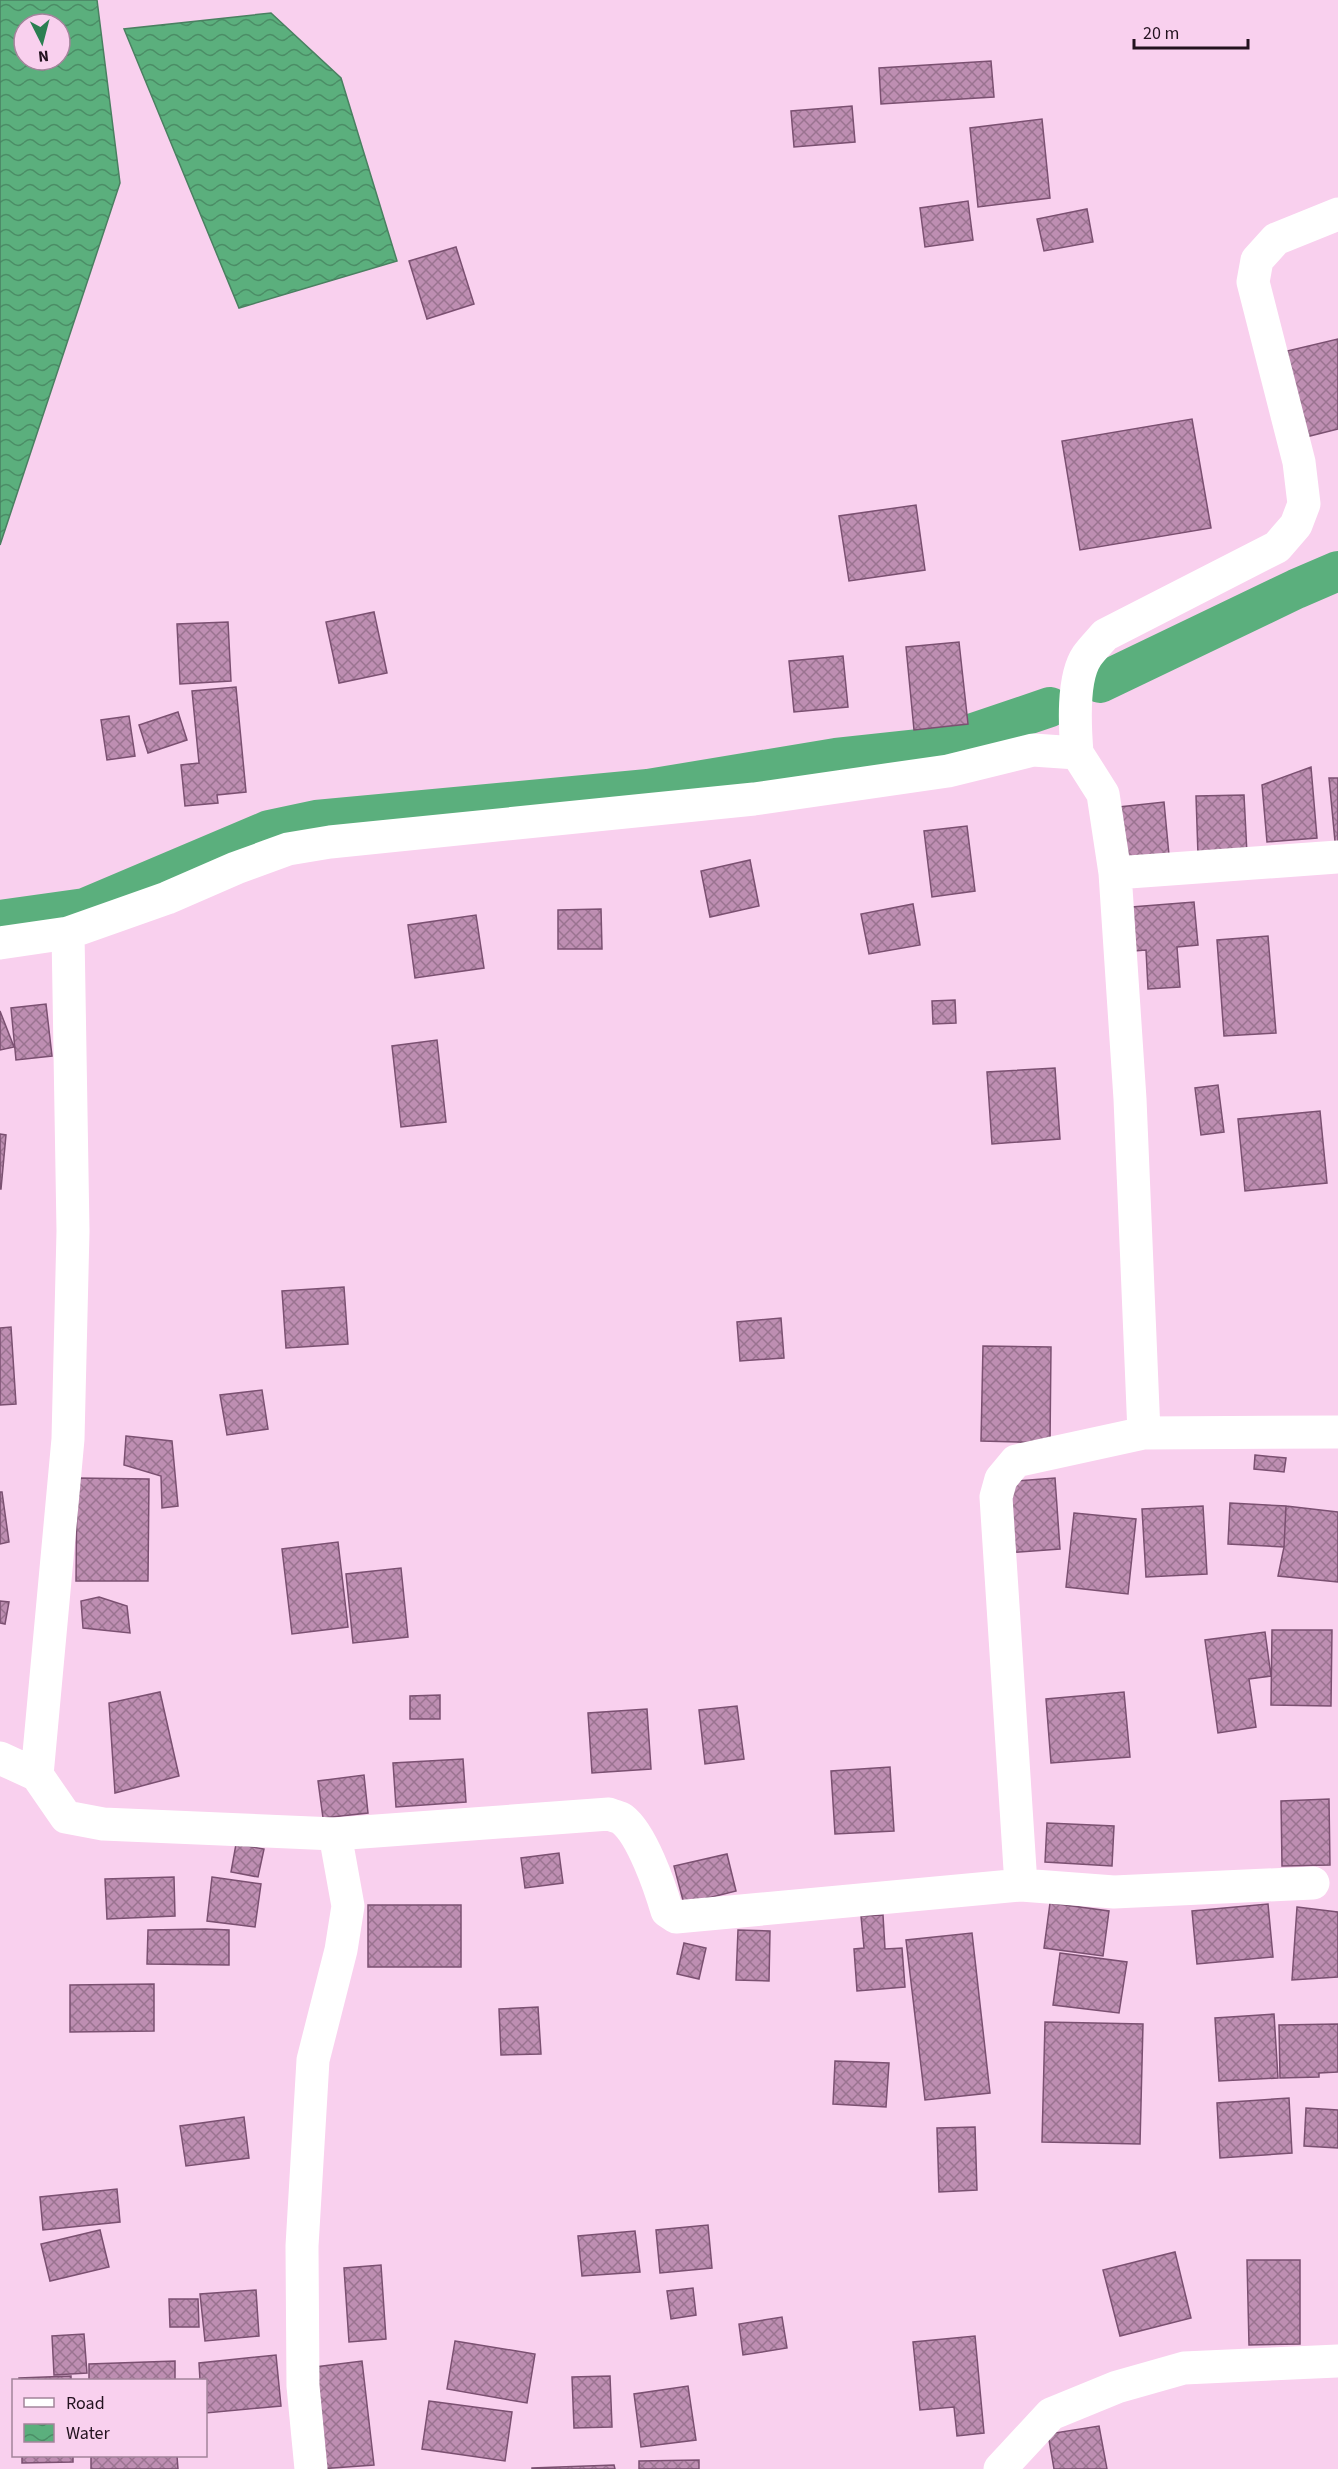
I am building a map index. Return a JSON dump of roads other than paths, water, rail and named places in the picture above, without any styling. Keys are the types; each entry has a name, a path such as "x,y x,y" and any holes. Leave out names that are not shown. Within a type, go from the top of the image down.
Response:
{"street":[{"path":"1144,1433 1130,1099 1115,873 1103,794 1077,753 1075,723 1077,691 1085,658 1105,635 1276,547 1296,525 1304,504 1299,462 1252,282 1257,260 1276,239 1338,214"},
{"path":"0,943 68,933 167,898 236,868 288,849 330,842 754,799 948,771 1033,750 1077,753"},
{"path":"1115,873 1338,857"},
{"path":"37,1775 69,1427 73,1231 68,933"},
{"path":"1021,1885 996,1497 1000,1479 1016,1461 1144,1433 1338,1432"},
{"path":"0,1758 37,1775 66,1817 104,1824 335,1834 609,1814 622,1820 639,1841 661,1889 667,1911 676,1917 1021,1885 1114,1892 1313,1883"},
{"path":"311,2469 303,2386 302,2246 313,2060 341,1950 348,1906 335,1834"},
{"path":"1000,2469 1052,2414 1117,2387 1185,2368 1338,2361"}],"water":[{"path":"0,0 97,0 120,183 0,545"},
{"path":"271,13 341,78 397,261 239,308 124,29"}],"waterway":[{"path":"1100,683 1338,571"},
{"path":"0,920 85,908 269,830 316,820 648,789 836,758 929,748 1050,707"}]}
